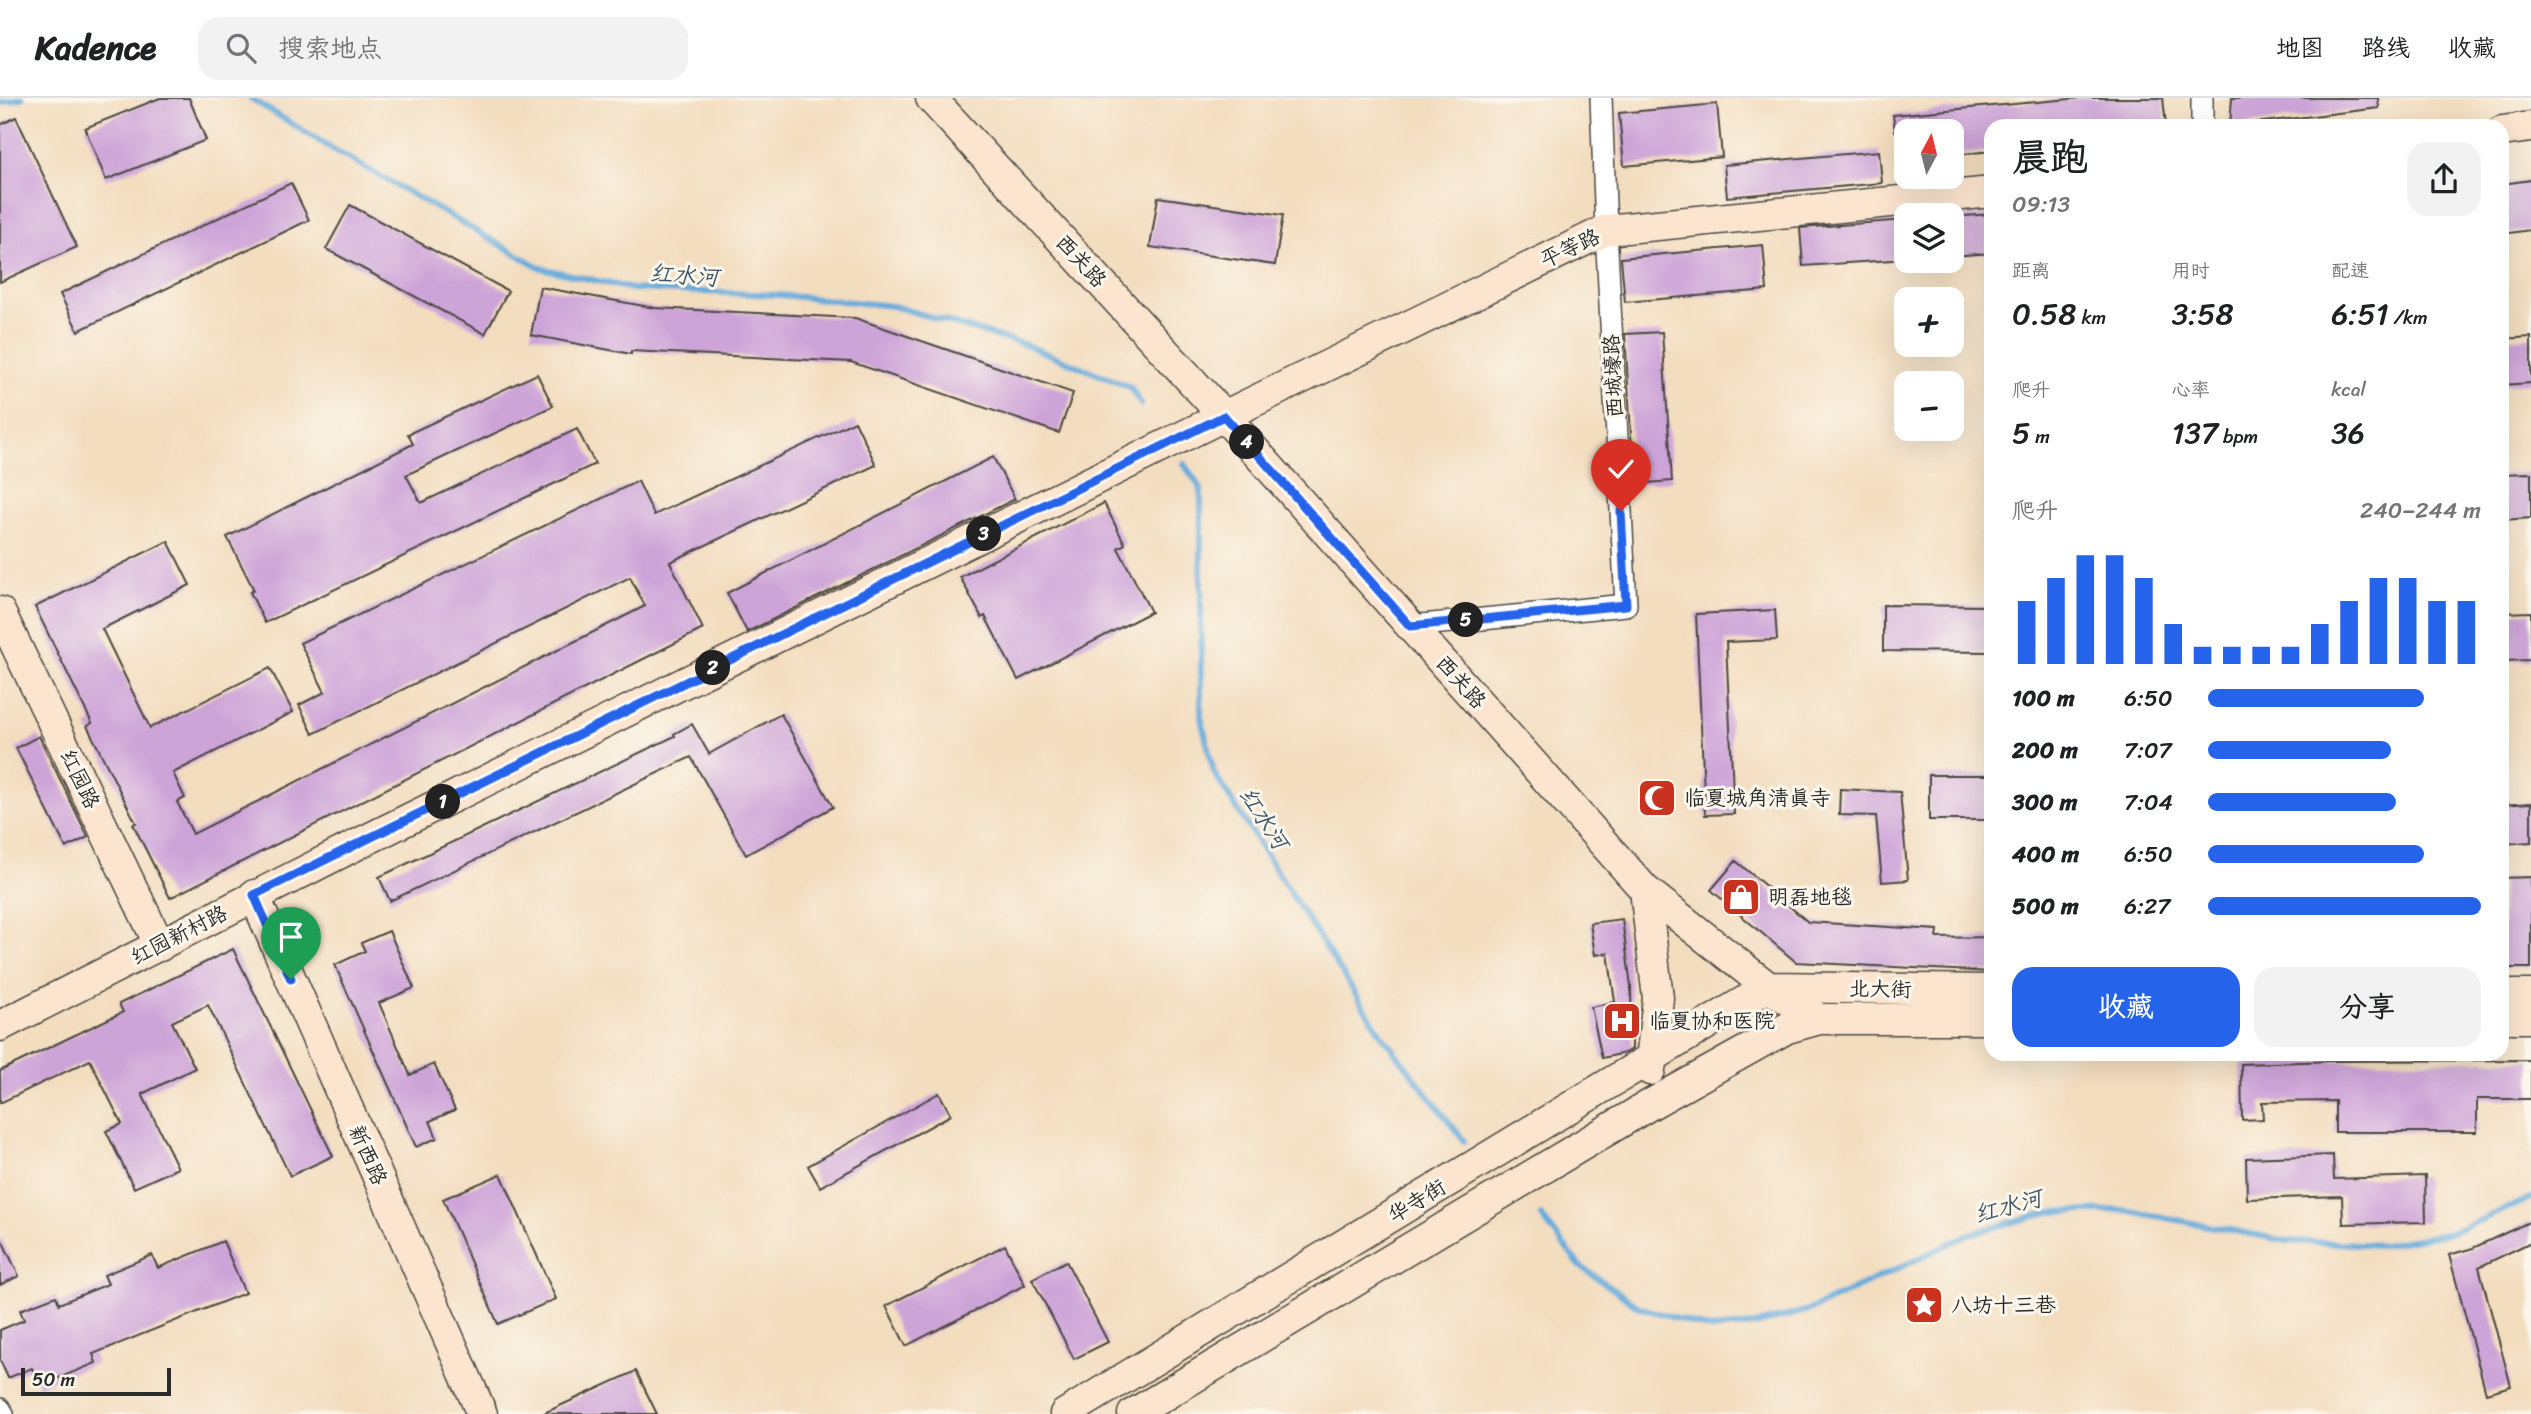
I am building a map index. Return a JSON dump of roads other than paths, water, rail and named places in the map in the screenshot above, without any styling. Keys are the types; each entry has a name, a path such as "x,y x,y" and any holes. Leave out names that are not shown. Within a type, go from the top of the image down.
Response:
{"main road":[{"name":"西关路","path":"931,98 1224,416 1646,890 1768,988 1819,1019"},
{"path":"2509,130 2531,127"},
{"name":"平等路","path":"1224,416 1605,230 1984,193"},
{"name":"红园新村路","path":"0,1026 160,946 254,895 1224,416"},
{"name":"红园路","path":"0,612 160,946"},
{"path":"1646,890 1658,998 1656,1032 1650,1060 1651,1104"},
{"name":"新西路","path":"254,895 482,1414"},
{"name":"北大街","path":"1768,988 1984,990"},
{"name":"华寺街","path":"1065,1414 1768,988"},
{"path":"2509,995 2531,995"},
{"path":"2509,1018 2531,1018"},
{"name":"北大街","path":"1819,1019 1984,1019"},
{"name":"华寺街","path":"1133,1414 1651,1104 1787,1028 1819,1019"}],"street":[{"name":"西城壕路","path":"1410,626 1626,605 1605,230 1601,98"},
{"path":"2202,98 2202,119"},
{"path":"0,1409 2,1414"}],"waterway":[{"name":"红水河","path":"0,103 22,98"},
{"name":"红水河","path":"250,98 336,151 541,268 632,289 779,295 893,306 1026,345 1130,387 1141,404"},
{"name":"红水河","path":"1184,464 1201,489 1201,717 1214,773 1381,1034 1464,1141"},
{"name":"红水河","path":"1541,1216 1580,1266 1639,1307 1710,1329 1755,1325 1812,1309 1970,1234 2049,1212 2125,1210 2287,1241 2384,1245 2450,1233 2531,1198"}],"place":[{"name":"临夏城角清真寺","path":"1657,798"},
{"name":"明磊地毯","path":"1741,897"},
{"name":"临夏协和医院","path":"1622,1021"},
{"name":"八坊十三巷","path":"1924,1305"}]}
